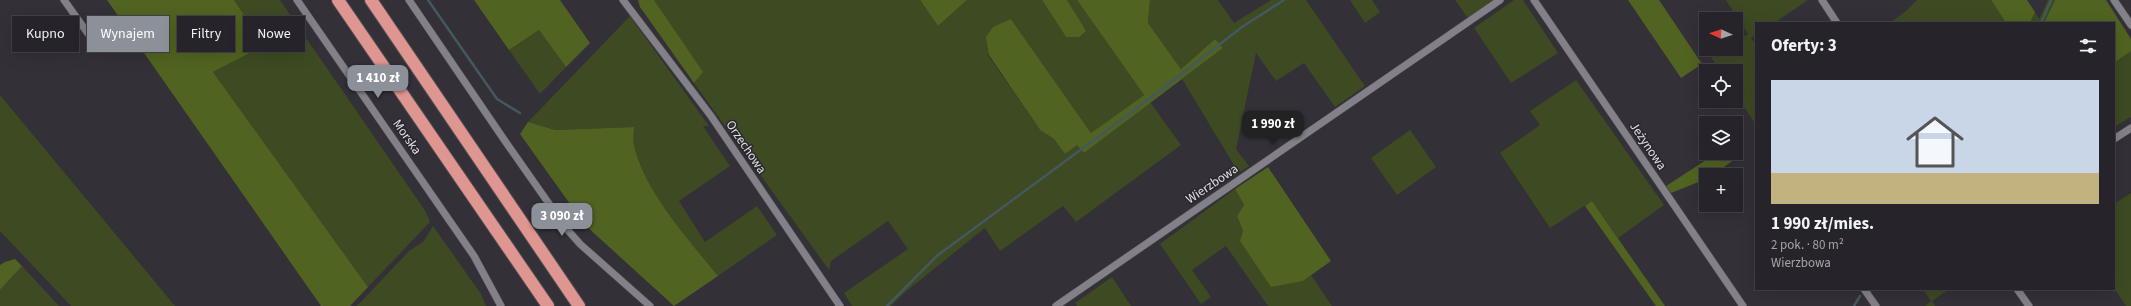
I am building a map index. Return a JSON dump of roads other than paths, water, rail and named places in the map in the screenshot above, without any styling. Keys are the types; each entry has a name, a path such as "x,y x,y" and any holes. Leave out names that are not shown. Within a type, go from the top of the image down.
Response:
{"highway":[{"path":"338,0 548,306"},
{"path":"371,0 579,306"}],"street":[{"path":"64,0 87,32"},
{"name":"Morska","path":"297,0 483,270 501,306"},
{"path":"409,0 504,141 566,228 585,248 650,306"},
{"name":"Wierzbowa","path":"1056,306 1500,0"},
{"name":"Jeżynowa","path":"1534,0 1743,306"},
{"path":"1822,0 1836,22"},
{"path":"2114,0 2131,25"},
{"name":"Orzechowa","path":"626,2 711,116 840,306"},
{"path":"2115,138 2131,128"},
{"path":"1865,290 1876,306"},
{"path":"2018,290 2029,306"}],"waterway":[{"path":"428,0 497,99 520,113"},
{"path":"887,306 938,255 1140,106 1242,27 1284,0"},
{"path":"2041,22 2051,0"},
{"path":"1854,306 1860,296"}]}
